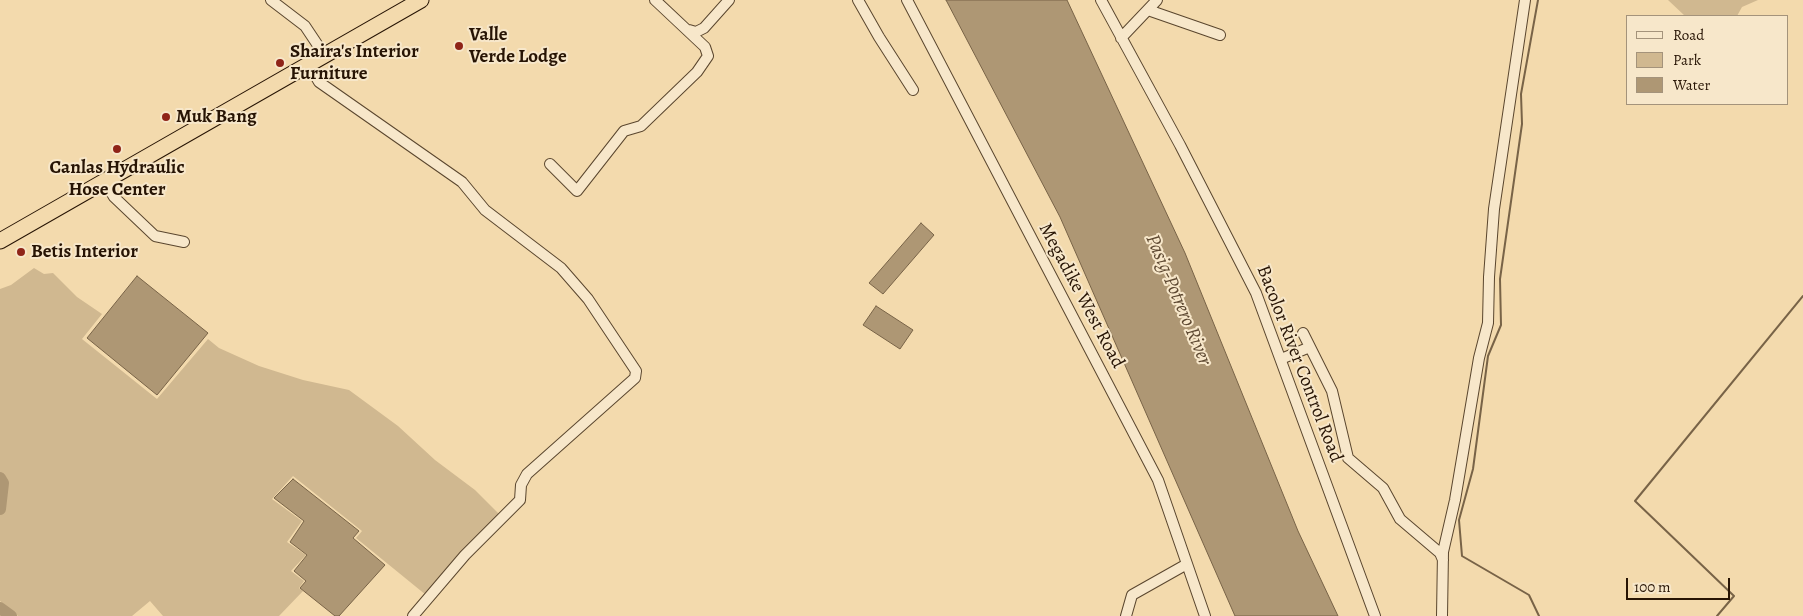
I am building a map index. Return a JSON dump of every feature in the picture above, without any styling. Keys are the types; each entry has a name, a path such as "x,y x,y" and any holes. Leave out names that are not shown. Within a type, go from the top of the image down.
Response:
{"highway":[{"path":"0,241 421,0"}],"street":[{"path":"271,0 305,26 325,56"},
{"path":"550,164 577,191 624,131 641,126 697,72 708,56 705,47 689,30 655,0"},
{"path":"689,30 696,32 704,28 728,0"},
{"path":"858,0 913,90"},
{"name":"Megadike West Road","path":"907,0 1158,480 1205,616"},
{"name":"Bacolor River Control Road","path":"1101,0 1242,263 1268,320 1375,616"},
{"path":"1121,38 1157,0"},
{"path":"1442,616 1444,547 1455,500 1479,358 1488,323 1488,277 1494,208 1525,0"},
{"path":"1148,10 1220,35"},
{"path":"309,65 320,82 462,182 485,210 561,268 588,299 636,372 635,378 527,474 522,485 520,500 465,555 413,616"},
{"path":"104,180 114,197 155,236 184,242"},
{"path":"1302,333 1332,391 1348,458 1383,488 1400,519 1440,553 1444,561"},
{"path":"1281,359 1310,347"},
{"path":"1126,616 1132,595 1187,564"}],"green space":[{"path":"1668,0 1758,0 1742,7 1738,15 1684,15"},
{"path":"34,268 44,274 53,273 77,297 102,314 82,339 157,399 208,339 219,348 259,366 303,380 349,390 398,426 435,460 475,490 504,519 426,595 356,538 362,531 293,476 272,499 302,521 287,542 306,555 291,571 304,581 299,588 303,591 279,616 163,616 150,601 132,616 18,616 0,601 0,514 4,503 5,482 0,475 0,289 11,285"}],"water":[{"name":"Pasig-Potrero River","path":"946,0 1067,0 1185,253 1298,531 1338,616 1235,616 1060,217"},
{"path":"921,223 934,235 883,294 869,283"},
{"path":"137,276 208,333 157,395 87,338"},
{"path":"876,306 913,330 900,349 863,325"},
{"path":"293,479 359,531 353,538 385,565 339,616 335,616 300,588 306,581 294,571 307,555 290,542 304,521 274,498"}],"waterway":[{"path":"1538,0 1521,94 1522,124 1500,279 1501,325 1488,356 1473,469 1459,520 1462,556 1529,595 1539,616"},
{"path":"1717,616 1734,596 1635,501 1803,296"},
{"path":"0,478 3,483 0,509"},
{"path":"0,608 11,616"}],"place":[{"name":"Valle Verde Lodge","path":"459,46"},
{"name":"Shaira's Interior Furniture","path":"280,63"},
{"name":"Muk Bang","path":"166,117"},
{"name":"Canlas Hydraulic Hose Center","path":"117,149"},
{"name":"Betis Interior","path":"21,252"}]}
